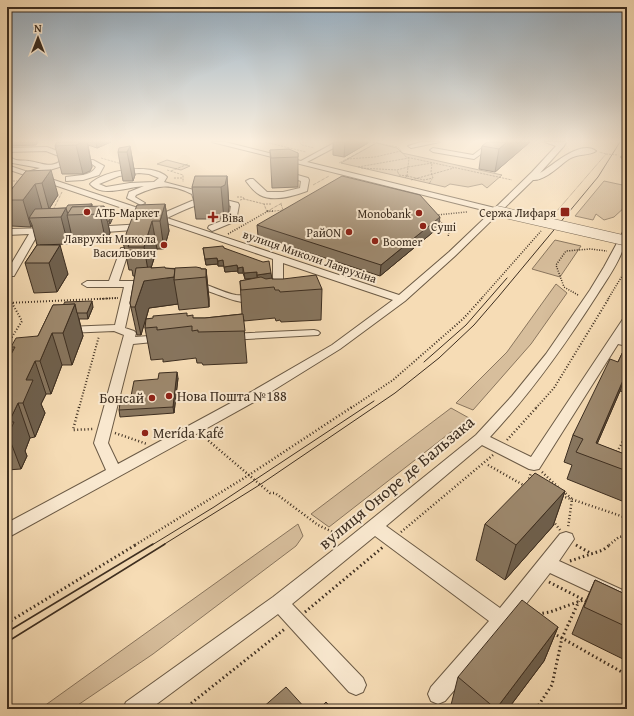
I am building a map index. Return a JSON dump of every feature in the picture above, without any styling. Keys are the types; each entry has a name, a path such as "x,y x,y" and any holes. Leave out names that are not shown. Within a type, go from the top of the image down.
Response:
{"street":[{"name":"вулиця Миколи Лаврухіна","path":"33,175 73,188 157,224 179,225 402,299"},
{"path":"69,179 83,178 90,175"},
{"path":"115,175 94,185 98,187 115,189 131,185 168,185 190,190 195,193 198,201"},
{"path":"141,203 131,198 132,194 162,181 163,177 160,175"},
{"path":"356,175 498,209 626,236"},
{"path":"362,175 498,209"},
{"path":"7,531 256,395 336,347 402,299 452,254 533,175"},
{"path":"525,184 541,175"},
{"path":"250,181 267,195 296,194 304,189 305,180 294,176"},
{"path":"51,190 73,188"},
{"path":"80,230 157,224 198,201 222,201 236,205 233,219 212,228"},
{"path":"7,232 57,231"},
{"path":"10,274 35,232"},
{"name":"вулиця Оноре де Бальзака","path":"133,709 279,603 481,438 499,420 561,343 610,266 626,236"},
{"path":"113,284 124,250"},
{"path":"184,283 204,286 234,298 249,300 282,298 278,258"},
{"path":"87,284 161,284"},
{"path":"119,330 130,284"},
{"path":"481,438 534,465 621,341 627,321"},
{"path":"54,330 101,329 119,330 130,333 101,443 115,473"},
{"path":"217,337 314,333"},
{"path":"128,341 178,338"},
{"path":"374,526 502,620"},
{"path":"438,694 545,569 566,539"},
{"path":"545,569 627,601"},
{"path":"279,603 356,685"}],"path":[{"path":"177,175 174,177 183,178"},
{"path":"311,186 331,175"},
{"path":"402,175 424,180 433,178"},
{"path":"411,180 426,175"},
{"path":"490,175 512,180"},
{"path":"553,216 588,175"},
{"path":"429,184 433,178"},
{"path":"7,182 20,181"},
{"path":"52,212 63,191"},
{"path":"244,199 264,204"},
{"path":"224,236 287,200"},
{"path":"267,212 282,210 281,204"},
{"path":"448,237 449,232 434,215 469,212"},
{"path":"7,623 249,475 393,380 463,319 544,228"},
{"path":"578,295 564,287 556,265 566,251 590,249 606,251"},
{"path":"7,303 127,298"},
{"path":"7,345 22,321 12,303"},
{"path":"101,329 73,430 105,429 148,444"},
{"path":"200,434 270,493 275,493 318,525 339,536"},
{"path":"617,453 627,434"},
{"path":"488,465 526,486 534,465 572,499"},
{"path":"557,495 627,518"},
{"path":"566,539 572,499"},
{"path":"548,515 566,539 592,554"},
{"path":"545,569 604,550 619,537 627,536"},
{"path":"545,569 581,600 595,605"},
{"path":"537,614 550,612 581,600"},
{"path":"536,709 552,685 562,638 581,600"},
{"path":"549,631 627,675"}],"shaded area":[{"path":"395,175 502,175 487,188 482,184 468,187 450,184 445,187"},
{"path":"604,181 627,186 626,206 614,217 604,220 596,214 593,220 575,216"},
{"path":"555,240 581,246 560,277 532,269"},
{"path":"556,284 567,293 531,344 473,410 456,403 507,352"},
{"path":"451,408 469,418 329,527 311,514"},
{"path":"298,524 303,536 296,546 153,654 72,709 40,709"}],"building":[{"path":"23,175 47,175 42,183 35,184 23,200 7,200 7,195"},
{"path":"195,176 227,176 225,185 221,187 192,187"},
{"name":"РайON","path":"342,176 420,195 440,217 381,265 257,225"},
{"path":"92,204 91,206 72,207 68,214 66,208 68,205"},
{"path":"165,204 160,221 152,221 144,247 128,247 130,242 123,242 137,205"},
{"path":"104,206 100,214 67,215 72,207"},
{"path":"66,208 61,217 29,218 35,209"},
{"path":"106,212 113,212 109,221 107,221"},
{"path":"37,245 60,245 49,263 25,263"},
{"path":"223,246 224,248 263,262 269,261 271,273 257,275 257,272 244,273 243,267 238,268 237,265 224,267 223,260 218,261 217,258 205,259 203,248"},
{"path":"151,267 175,269 174,277 144,281 135,307 131,307 130,303 136,268"},
{"path":"196,267 206,269 206,277 174,280 175,268"},
{"path":"316,275 322,289 280,292 279,290 275,290 274,287 241,290 240,281 261,277 266,279 283,279"},
{"path":"92,301 87,313 77,313 75,304 63,305 65,302"},
{"path":"75,304 63,333 52,333 40,361 35,361 26,380 33,380 23,403 18,403 9,422 14,422 7,435 7,382 11,374 7,374 9,366 7,366 7,362 15,347 11,347 16,338 38,336 53,305"},
{"path":"187,313 187,316 193,315 193,318 243,314 245,331 198,332 198,330 192,331 192,326 157,330 157,327 145,328 146,319 153,318 153,316"},
{"path":"627,343 627,371 596,443 627,455 627,471 576,452 583,439 573,435 610,359 618,362"},
{"path":"177,372 173,407 119,410 121,397 131,396 134,381 158,379 159,373"},
{"path":"535,473 565,491 516,545 485,524"},
{"path":"595,580 627,595 627,627 584,607"},
{"path":"522,600 558,627 496,709 458,677"},
{"path":"286,687 306,709 261,709"},
{"path":"326,702 332,709 319,709"}],"tram line":[{"path":"163,545 261,484 395,393 439,358 474,325 599,175"},
{"path":"424,362 466,325 507,278"},
{"path":"152,545 214,507 374,401"},
{"path":"7,632 153,544"},
{"path":"7,642 165,544"}],"place":[{"name":"АТБ-Маркет","path":"87,212"},
{"name":"Сержа Лифаря","path":"565,212"},
{"name":"Monobank","path":"419,213"},
{"name":"Віва","path":"213,217"},
{"name":"Суші","path":"423,226"},
{"name":"РайON","path":"349,232"},
{"name":"Boomer","path":"375,241"},
{"name":"Лаврухін Микола Васильович","path":"164,245"},
{"name":"Нова Пошта №188","path":"169,396"},
{"name":"Бонсай","path":"152,398"},
{"name":"Merída Kafé","path":"145,433"}]}
